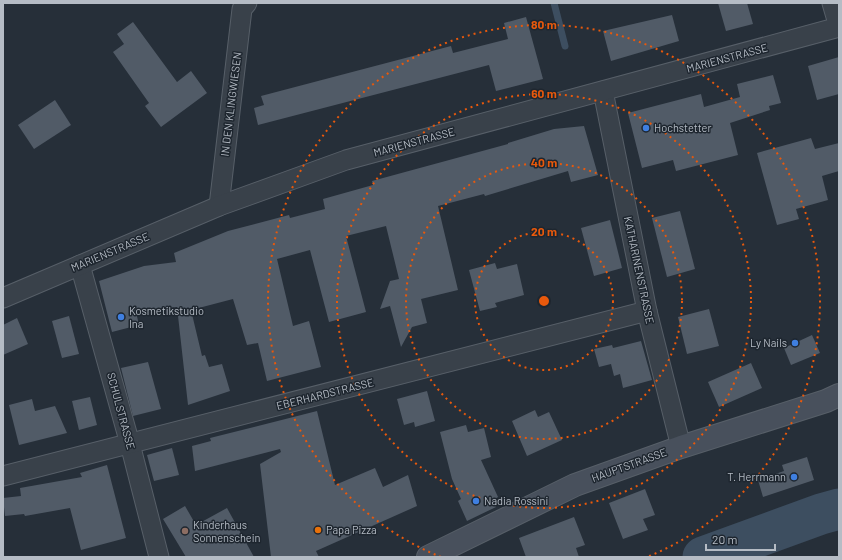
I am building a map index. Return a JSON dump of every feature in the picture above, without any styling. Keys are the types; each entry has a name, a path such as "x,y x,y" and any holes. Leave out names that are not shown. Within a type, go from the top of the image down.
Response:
{"main road":[{"name":"HAUPTSTRASSE","path":"428,557 575,485 680,447 826,401 839,395"}],"street":[{"name":"IN DEN KLINGWIESEN","path":"219,206 242,9 247,3"},
{"path":"832,3 839,27"},
{"name":"MARIENSTRASSE","path":"3,298 219,206 346,160 603,92 839,27"},
{"name":"KATHARINENSTRASSE","path":"603,92 647,311 680,447"},
{"name":"SCHULSTRASSE","path":"80,265 130,444 159,557"},
{"name":"EBERHARDSTRASSE","path":"3,476 647,311"}],"building":[{"path":"718,3 747,3 753,24 726,31"},
{"path":"672,15 679,41 611,61 603,31"},
{"path":"526,17 543,79 496,91 489,65 258,125 254,108 264,105 261,96 451,46 453,53 508,39 504,23"},
{"path":"133,22 177,82 191,71 207,93 161,127 145,106 149,103 113,52 124,44 117,34"},
{"path":"839,57 839,94 817,100 808,66"},
{"path":"773,75 781,103 769,106 770,110 730,123 738,155 676,171 673,160 642,168 628,113 701,94 704,107 740,97 737,84"},
{"path":"55,100 71,125 34,149 18,125"},
{"path":"584,126 598,175 571,182 568,171 485,196 484,194 438,206 458,290 421,299 427,323 412,327 401,347 390,306 380,309 390,281 399,279 386,226 346,236 366,312 329,322 310,250 277,259 293,326 309,321 321,367 267,381 258,343 247,345 233,299 191,310 202,356 205,355 209,367 222,364 230,391 188,405 177,307 136,312 139,325 112,332 99,281 144,266 176,262 174,253 228,231 289,215 290,218 325,209 323,199 373,185 372,181 508,144 554,129"},
{"path":"811,138 815,149 839,143 839,171 822,176 828,200 796,209 799,219 777,225 757,153"},
{"path":"680,211 695,269 667,277 652,218"},
{"path":"610,220 622,268 594,276 581,228"},
{"path":"495,263 497,269 517,264 524,295 495,303 497,307 480,311 469,270"},
{"path":"709,309 719,346 687,354 678,317"},
{"path":"69,316 79,354 62,358 52,321"},
{"path":"17,318 28,344 3,355 3,325"},
{"path":"812,335 820,353 791,365 784,348"},
{"path":"641,341 652,380 623,388 620,374 614,376 611,364 599,367 594,349 612,345 613,348"},
{"path":"148,362 161,409 133,416 121,368"},
{"path":"751,363 762,388 719,407 708,382"},
{"path":"427,391 435,421 415,427 414,422 404,425 397,399"},
{"path":"90,397 97,425 79,430 72,401"},
{"path":"32,399 35,411 55,406 67,433 19,445 9,405"},
{"path":"535,410 538,417 549,412 562,440 527,456 512,421"},
{"path":"317,411 335,485 375,468 383,487 408,475 417,506 316,551 319,557 271,557 260,464 281,452 280,449 195,471 192,446 211,441 210,438"},
{"path":"466,425 468,432 484,428 491,457 481,460 498,497 493,500 496,507 467,521 458,501 461,499 452,479 440,432"},
{"path":"172,448 179,475 154,481 147,455"},
{"path":"807,457 814,480 763,497 758,480 784,471 782,465"},
{"path":"107,465 126,538 81,550 70,508 25,516 24,514 5,516 3,498 21,496 20,488 82,477 80,473"},
{"path":"645,489 655,515 643,519 648,530 623,539 609,503"},
{"name":"Kinderhaus Sonnenschein","path":"185,506 196,525 227,508 254,557 186,557 163,519"},
{"path":"574,517 585,545 576,548 579,557 526,557 519,538"}],"waterway":[{"path":"554,3 565,46"},
{"path":"703,557 821,514 839,509"}],"place":[{"name":"Hochstetter","path":"646,128"},
{"name":"Kosmetikstudio Ina","path":"121,317"},
{"name":"Ly Nails","path":"795,343"},
{"name":"T. Herrmann","path":"794,477"},
{"name":"Nadia Rossini","path":"476,501"},
{"name":"Papa Pizza","path":"318,530"},
{"name":"Kinderhaus Sonnenschein","path":"185,531"}]}
